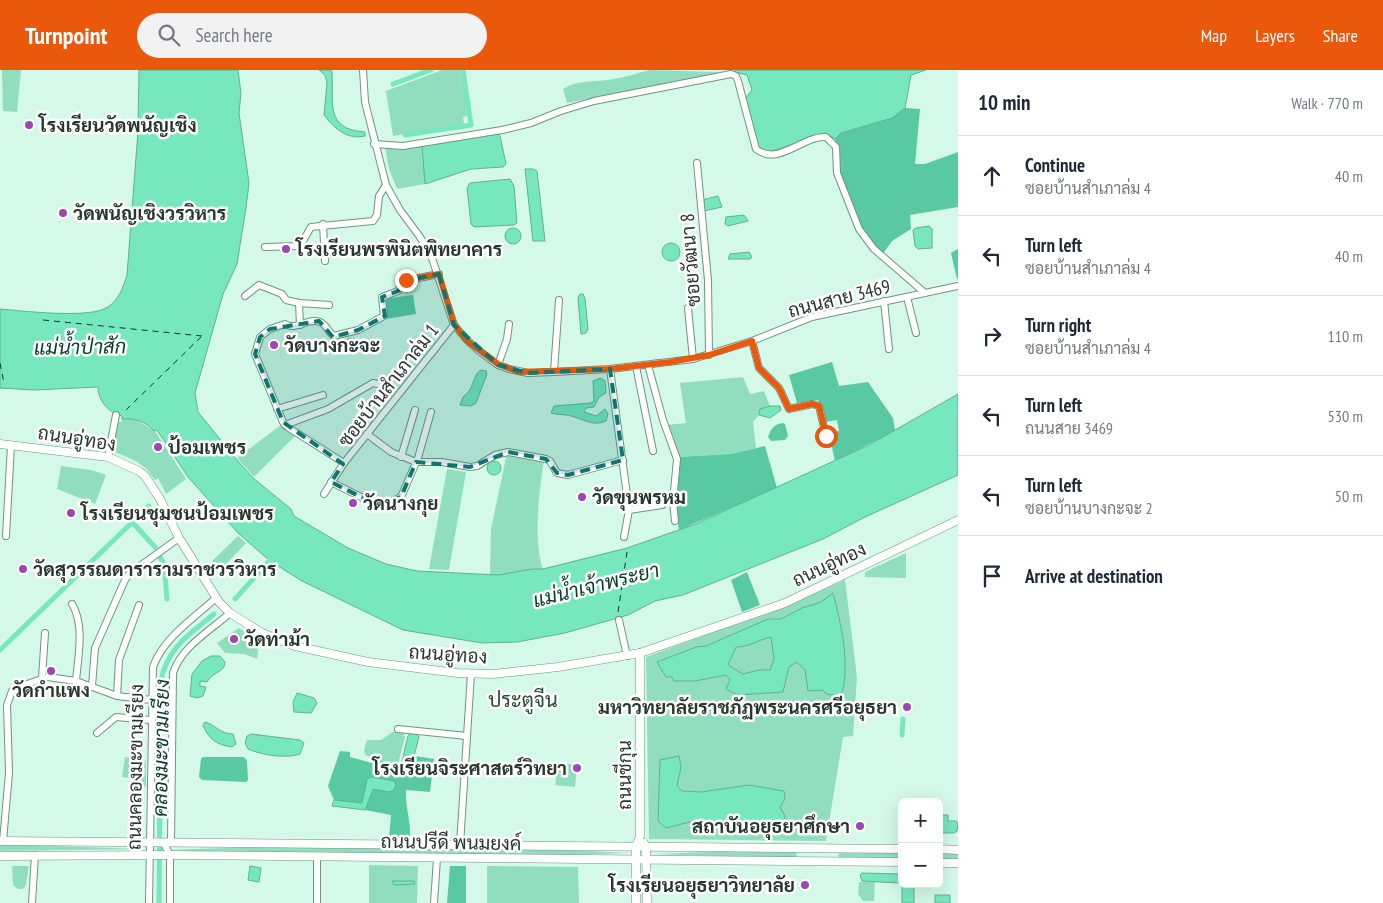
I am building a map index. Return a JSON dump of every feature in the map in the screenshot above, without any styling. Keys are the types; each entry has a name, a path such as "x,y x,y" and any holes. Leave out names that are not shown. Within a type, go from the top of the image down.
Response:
{"main road":[{"name":"ถนนอู่ทอง","path":"0,444 108,457 128,465 145,476 160,499 178,538 216,598 230,613 262,633 295,646 368,662 471,674 558,667 640,653 785,603 958,520"},
{"name":"ถนนชีกุน","path":"636,903 636,847 640,836 640,653"},
{"name":"ถนนชีกุน","path":"640,836 646,847 646,903"},
{"name":"ถนนปรีดี พนมยงค์","path":"1,841 152,842 167,847 317,856 898,862"},
{"name":"ถนนปรีดี พนมยงค์","path":"0,856 152,855 167,847 460,845 898,849"},
{"path":"798,861 800,856 799,848"},
{"path":"838,862 836,857 839,848"},
{"path":"943,849 958,850"},
{"path":"943,863 958,863"}],"street":[{"name":"ถนนสาย 3469","path":"364,70 364,102 386,185 400,210 424,244 439,274 454,324 466,340 498,364 519,372 610,369 693,359 752,341 812,317 958,286"},
{"path":"374,144 403,146 502,130 531,123 561,110 594,101 731,74 736,76 738,80 756,149 762,154 769,154 803,145 817,138 826,137 836,147 837,173 859,230 874,249 926,293"},
{"name":"ซอยวัฒนา 8","path":"696,163 708,280 709,355"},
{"path":"265,247 300,246 308,228 323,224 373,221 377,215 379,196 386,185"},
{"path":"323,224 325,261"},
{"path":"344,463 285,425 255,354 260,338 270,329 285,324 291,327 319,321 334,336 358,330 384,316 382,297 398,290 403,282 439,274"},
{"path":"245,296 259,285 282,294 286,300 329,306"},
{"path":"907,297 916,333"},
{"path":"554,372 559,300"},
{"path":"884,301 889,349"},
{"path":"300,303 300,324"},
{"path":"688,308 693,359"},
{"name":"ซอยบ้านสำเภาล่ม 1","path":"324,494 344,463 454,324"},
{"path":"498,364 507,338 509,324"},
{"path":"752,341 759,368 779,388 789,409 812,404 819,406 826,436"},
{"path":"648,365 663,420 677,459 673,502 675,521"},
{"path":"636,366 653,451"},
{"path":"610,369 629,510 624,537"},
{"path":"285,425 328,409 373,382 382,385 397,372"},
{"path":"277,409 323,395"},
{"path":"401,457 415,410"},
{"path":"330,482 376,505 384,505 401,497 416,462 431,412"},
{"path":"108,457 116,415"},
{"path":"367,434 391,452 416,462 442,462 470,467 477,466 501,452 508,452 546,459 550,461 558,473 568,474 623,460"},
{"path":"6,536 11,445"},
{"path":"629,510 662,505"},
{"path":"92,686 95,648 125,580 129,574 178,538"},
{"name":"ถนนคลองมะขามเรียง","path":"149,903 152,855 150,720 153,667 157,655 167,642 216,598"},
{"path":"72,604 78,621 79,653 76,680"},
{"path":"117,696 119,660 139,605"},
{"name":"ถนนคลองมะขามเรียง","path":"170,903 167,847 172,673 176,662 184,653 230,613"},
{"path":"619,620 627,656"},
{"path":"42,678 45,633"},
{"path":"460,845 471,674"},
{"path":"1,841 9,773 8,705 12,691 42,678 76,680 117,696 151,700"},
{"path":"97,733 116,717 150,720"},
{"path":"398,729 467,736"},
{"path":"32,903 36,855"},
{"path":"317,856 317,903"},
{"path":"434,903 437,858"}],"highlighted area":[{"path":"439,274 454,325 498,365 528,373 610,369 623,460 568,475 557,473 546,459 508,452 470,467 416,462 401,497 377,505 331,482 343,464 283,422 255,354 260,337 270,329 319,321 333,337 358,330 385,316 382,297 398,291 403,281"}],"shaded area":[{"path":"2,70 21,70 17,112 3,111"},
{"path":"442,70 461,70 468,116 463,117 464,124 393,136 386,91"},
{"path":"650,70 718,72 567,103 563,89 568,86 614,79"},
{"path":"905,108 920,109 915,164 925,164 958,152 958,207 910,215 911,229 892,241 882,255 860,225 849,204 841,181 835,139 841,133 892,118"},
{"path":"422,145 425,184 397,189 389,169 385,147"},
{"path":"958,249 958,279 957,279 951,253"},
{"path":"413,295 416,314 386,319 384,302 389,298"},
{"path":"832,362 839,386 868,382 893,418 895,431 835,461 829,434 839,431 837,420 825,422 818,400 797,403 789,375"},
{"path":"743,377 750,394 764,391 770,406 760,409 759,415 753,422 756,448 731,454 677,457 666,425 686,423 680,383"},
{"path":"133,418 155,431 186,479 166,494 158,478 155,480 140,464 111,451 116,421 121,422 122,419"},
{"path":"777,424 785,424 788,436 785,440 771,441 768,437 772,429"},
{"path":"281,425 295,436 254,477 237,458"},
{"path":"765,446 777,488 679,530 675,506 680,469 677,457 731,454"},
{"path":"507,453 544,461 539,501 538,530 538,545 543,569 490,575 491,529"},
{"path":"61,466 91,470 106,475 95,504 57,489"},
{"path":"447,469 466,472 449,570 429,569"},
{"path":"238,536 246,543 211,580 204,569"},
{"path":"906,553 906,578 865,577 865,572"},
{"path":"747,572 760,605 742,612 731,580"},
{"path":"845,580 857,677 853,736 843,737 826,841 649,839 646,657 800,600"},
{"path":"239,628 259,642 257,659 244,654 225,653 217,643"},
{"path":"394,731 403,733 405,737 398,764 395,766 365,755 364,750 367,740 381,740"},
{"path":"340,751 350,752 350,757 372,763 374,758 394,766 398,764 400,770 411,773 415,756 434,759 430,792 406,790 410,837 389,837 391,815 365,810 373,789 389,791 371,777 361,804 334,800 328,786"},
{"path":"125,757 146,761 146,787 136,786 136,779 122,777"},
{"path":"203,757 244,757 247,761 248,780 246,782 202,780 199,777 201,759"},
{"path":"558,763 577,765 575,787 555,785"},
{"path":"0,844 142,849 0,851"},
{"path":"253,847 544,849 630,853 533,856 240,853 170,850"},
{"path":"739,851 795,852 797,855 795,858 652,854"},
{"path":"840,852 898,852 898,859 840,858 838,856"},
{"path":"943,853 958,853 958,859 943,859"},
{"path":"369,865 418,866 417,903 369,903"},
{"path":"12,866 29,866 26,885 23,889 18,889 13,885"},
{"path":"450,866 466,866 466,903 447,903"},
{"path":"487,866 578,867 579,903 487,903"},
{"path":"875,881 874,901 863,901 858,894 859,882"}],"water":[{"path":"139,70 238,70 241,93 239,113 249,183 237,264 223,294 195,393 198,412 253,478 291,509 294,516 348,548 386,564 417,571 498,575 543,569 627,548 696,524 869,445 958,394 958,475 865,517 823,539 683,595 655,601 628,615 565,633 517,642 482,643 403,630 302,581 270,561 238,533 188,477 157,430 154,431 140,421 122,419 122,416 113,412 102,402 98,387 34,390 0,388 0,309 53,313 94,312 104,309 113,303 122,290 127,275 138,131"},
{"path":"319,70 331,70 332,72 333,104 337,120 343,126 352,130 365,132 365,136 347,135 333,125 324,115 327,83 325,75"},
{"path":"735,70 926,70 911,75 905,108 892,118 841,133 835,139 825,133 766,153 759,149 745,99 752,90 747,75 735,72"},
{"path":"497,134 500,136 506,164 503,167 471,169 425,184 422,145"},
{"path":"525,169 537,171 545,241 533,241"},
{"path":"510,179 514,186 517,223 514,225 474,227 471,224 467,188 470,183"},
{"path":"718,196 722,207 704,211 702,200"},
{"path":"744,215 748,221 728,226 725,224 726,217"},
{"path":"929,226 932,229 932,248 918,249 915,246 913,230"},
{"path":"510,228 516,228 521,233 519,242 510,244 505,239 505,233"},
{"path":"667,243 675,243 680,248 678,259 667,261 662,256 662,248"},
{"path":"749,252 752,257 750,259 728,259 730,254"},
{"path":"580,294 583,294 585,298 588,329 586,333 581,334 578,298"},
{"path":"353,338 356,339 356,349 349,350 346,349 345,342 346,339"},
{"path":"481,370 486,371 487,374 476,403 471,406 460,405 463,397 470,390 476,375"},
{"path":"601,378 605,381 606,393 599,397 594,407 586,408 584,412 596,416 605,409 608,414 606,421 593,423 568,415 551,413 554,406 591,403 594,401 593,381"},
{"path":"780,406 781,410 770,418 759,415 760,409"},
{"path":"494,461 499,463 501,468 499,473 494,475 489,473 487,468 489,463"},
{"path":"833,593 844,644 845,671 841,696 826,694 823,690 808,691 805,670 797,662 789,667 783,692 738,695 726,689 730,680 726,675 695,681 674,681 672,677 666,677 657,662 696,647 706,646 768,619 781,619 802,608 821,602","holes":["771,637 774,659 770,670 759,670 743,674 728,665 736,647 745,646"]},
{"path":"211,656 220,656 225,662 223,668 209,678 207,682 200,681 200,686 206,687 203,696 197,698 190,696 192,674 202,661"},
{"path":"297,693 314,698 317,703 311,713 294,712 293,702"},
{"path":"205,722 225,733 233,734 236,744 232,747 222,745 214,740 205,730 203,725"},
{"path":"411,733 417,734 419,737 409,775 402,774 400,770 408,736"},
{"path":"251,734 300,740 304,743 300,754 288,756 267,755 248,749 245,743 247,736"},
{"path":"679,756 681,767 677,786 682,791 701,792 749,785 784,791 785,799 780,807 785,816 786,830 759,831 697,826 690,822 666,828 658,821 660,760"},
{"path":"371,777 394,781 396,784 394,790 389,792 373,789 365,810 332,806 334,800 362,803 367,779"},
{"path":"943,815 948,815 948,821 956,821 958,823 957,831 954,833 943,833"},
{"path":"250,866 261,868 259,882 248,880"},
{"path":"862,873 898,874 898,883 862,881 860,875"},
{"path":"392,881 414,881 415,884 394,885"},
{"path":"902,888 914,888 914,903 902,903"},
{"path":"935,895 950,895 950,903 935,903"}],"waterway":[{"path":"393,84 431,70"},
{"path":"405,135 471,125 463,70"},
{"path":"0,650 149,506"},
{"path":"132,522 155,547"},
{"path":"160,557 164,564 167,599"},
{"name":"คลองมะขามเรียง","path":"235,599 273,557"},
{"name":"คลองมะขามเรียง","path":"159,903 161,680 164,669 174,650 188,635 214,614"},
{"path":"902,735 903,719"}],"ferry route":[{"path":"43,320 202,336"},
{"path":"126,410 201,337"},
{"path":"0,363 4,383"},
{"path":"618,612 627,552"}],"place":[{"name":"โรงเรียนวัดพนัญเชิง","path":"29,125"},
{"name":"วัดพนัญเชิงวรวิหาร","path":"63,213"},
{"name":"โรงเรียนพรพินิตพิทยาคาร","path":"286,249"},
{"name":"วัดบางกะจะ","path":"274,345"},
{"name":"ป้อมเพชร","path":"158,447"},
{"name":"วัดขุนพรหม","path":"582,497"},
{"name":"วัดนางกุย","path":"353,503"},
{"name":"โรงเรียนชุมชนป้อมเพชร","path":"71,513"},
{"name":"วัดสุวรรณดารารามราชวรวิหาร","path":"23,569"},
{"name":"วัดท่าม้า","path":"234,639"},
{"name":"วัดกำแพง","path":"51,671"},
{"name":"มหาวิทยาลัยราชภัฏพระนครศรีอยุธยา","path":"907,707"},
{"name":"โรงเรียนจิระศาสตร์วิทยา","path":"577,768"},
{"name":"สถาบันอยุธยาศึกษา","path":"860,826"},
{"name":"โรงเรียนอยุธยาวิทยาลัย","path":"805,885"}],"district":[{"name":"ประตูจีน","path":"523,700"}],"route":[{"path":"406,280 439,274 454,324 466,340 498,364 519,372 593,370 648,365 693,359 752,341 759,368 779,388 787,407 789,409 812,404 819,406 826,436"}],"water label":[{"name":"แม่น้ำป่าสัก","path":"80,347"},
{"name":"แม่น้ำเจ้าพระยา","path":"596,585"}]}
